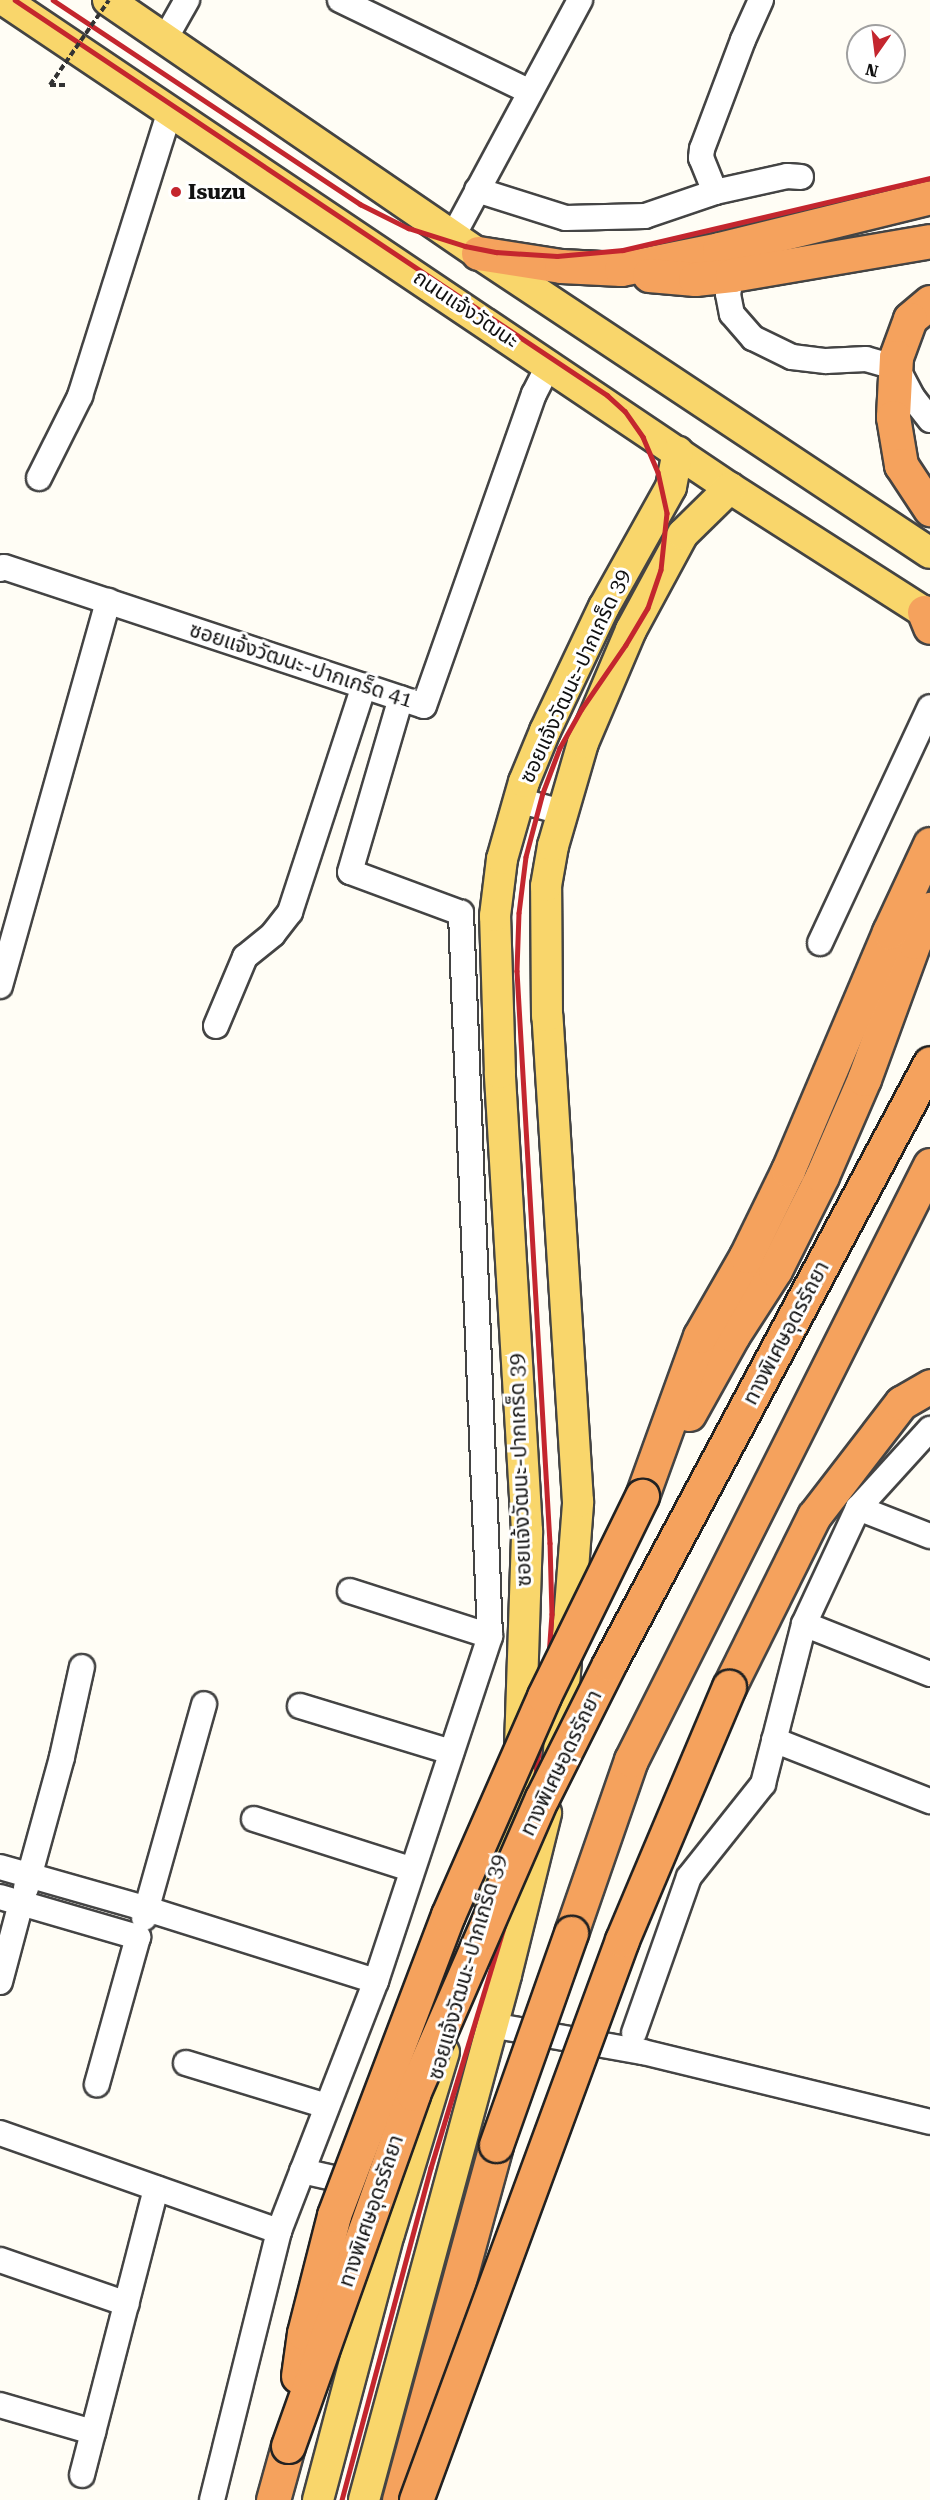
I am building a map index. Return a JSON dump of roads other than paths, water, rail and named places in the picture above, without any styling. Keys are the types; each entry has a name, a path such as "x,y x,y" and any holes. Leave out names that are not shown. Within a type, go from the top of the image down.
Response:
{"highway":[{"path":"621,269 719,249 930,196"},
{"path":"466,244 561,266 621,269 664,278 732,274 930,242"},
{"path":"930,302 910,319 896,357 893,417 901,465 930,509"},
{"path":"642,1496 700,1336 746,1256 788,1170 889,932 930,844"},
{"path":"288,2446 304,2333 334,2215 462,1884 544,1696 642,1496 733,1335 775,1270 822,1176 864,1079 914,942 930,909"},
{"name":"ทางพิเศษอุดรรัถยา","path":"273,2500 288,2446 413,2094 538,1806 609,1664 930,1063"},
{"path":"399,2500 487,2172 631,1760 930,1165"},
{"path":"763,1495 908,1257 930,1215"},
{"path":"416,2500 622,1940 729,1687 813,1516 901,1402 930,1386"}],"main road":[{"name":"ถนนแจ้งวัฒนะ","path":"4,0 549,364 730,488 928,618"},
{"path":"108,0 466,244 930,553"},
{"name":"ซอยแจ้งวัฒนะ-ปากเกร็ด 39","path":"318,2500 401,2193 471,1965 519,1778 527,1531 500,1073 495,916 502,859 518,801 545,731 604,606 671,487 678,452"},
{"name":"ซอยแจ้งวัฒนะ-ปากเกร็ด 39","path":"364,2500 506,1975 558,1764 578,1502 545,966 546,886 562,812 583,743 631,630 683,534 730,488"}],"street":[{"path":"165,39 187,0"},
{"path":"340,0 530,92"},
{"path":"466,244 477,190 580,0"},
{"path":"715,192 701,158 702,149 743,40 761,0"},
{"path":"39,478 80,396 170,111"},
{"path":"477,190 566,218 645,216 715,192 787,176 801,177"},
{"path":"732,274 728,294 732,314 753,338 792,357 826,361 866,358 897,368 913,398 930,420"},
{"name":"ซอยแจ้งวัฒนะ-ปากเกร็ด 41","path":"2,568 424,706 534,394 549,364"},
{"path":"0,986 4,959 108,601"},
{"path":"216,1026 244,957 273,934 290,912 364,686"},
{"path":"212,2500 279,2231 376,1981 411,1869 490,1636 461,914 350,872 401,698"},
{"path":"820,943 930,707"},
{"path":"518,801 562,812"},
{"path":"634,2033 689,1877 763,1784 804,1624 858,1508 930,1429"},
{"path":"858,1508 930,1536"},
{"path":"350,1591 490,1636"},
{"path":"804,1624 930,1674"},
{"path":"0,1982 19,1891 62,1757 82,1667"},
{"path":"97,2084 204,1704"},
{"path":"300,1706 451,1752"},
{"path":"774,1740 930,1801"},
{"path":"254,1819 411,1869"},
{"path":"0,1867 19,1891 376,1981"},
{"path":"491,2025 643,2052 930,2122"},
{"path":"186,2063 327,2106"},
{"path":"0,2133 279,2231"},
{"path":"302,2171 401,2193"},
{"path":"82,2475 156,2188"},
{"path":"0,2260 127,2304"},
{"path":"0,2405 93,2432"}],"railway":[{"path":"15,0 607,395 625,411 643,437 658,472 667,513 661,570 648,608 626,645 582,709 560,748 543,793 526,857 519,913 517,971 550,1543 552,1614 545,1711 532,1802 507,1918 431,2168 342,2500"},
{"path":"53,0 360,204 408,228 465,246 496,252 557,256 623,250 930,178"}],"place":[{"name":"Isuzu","path":"176,192"}]}
